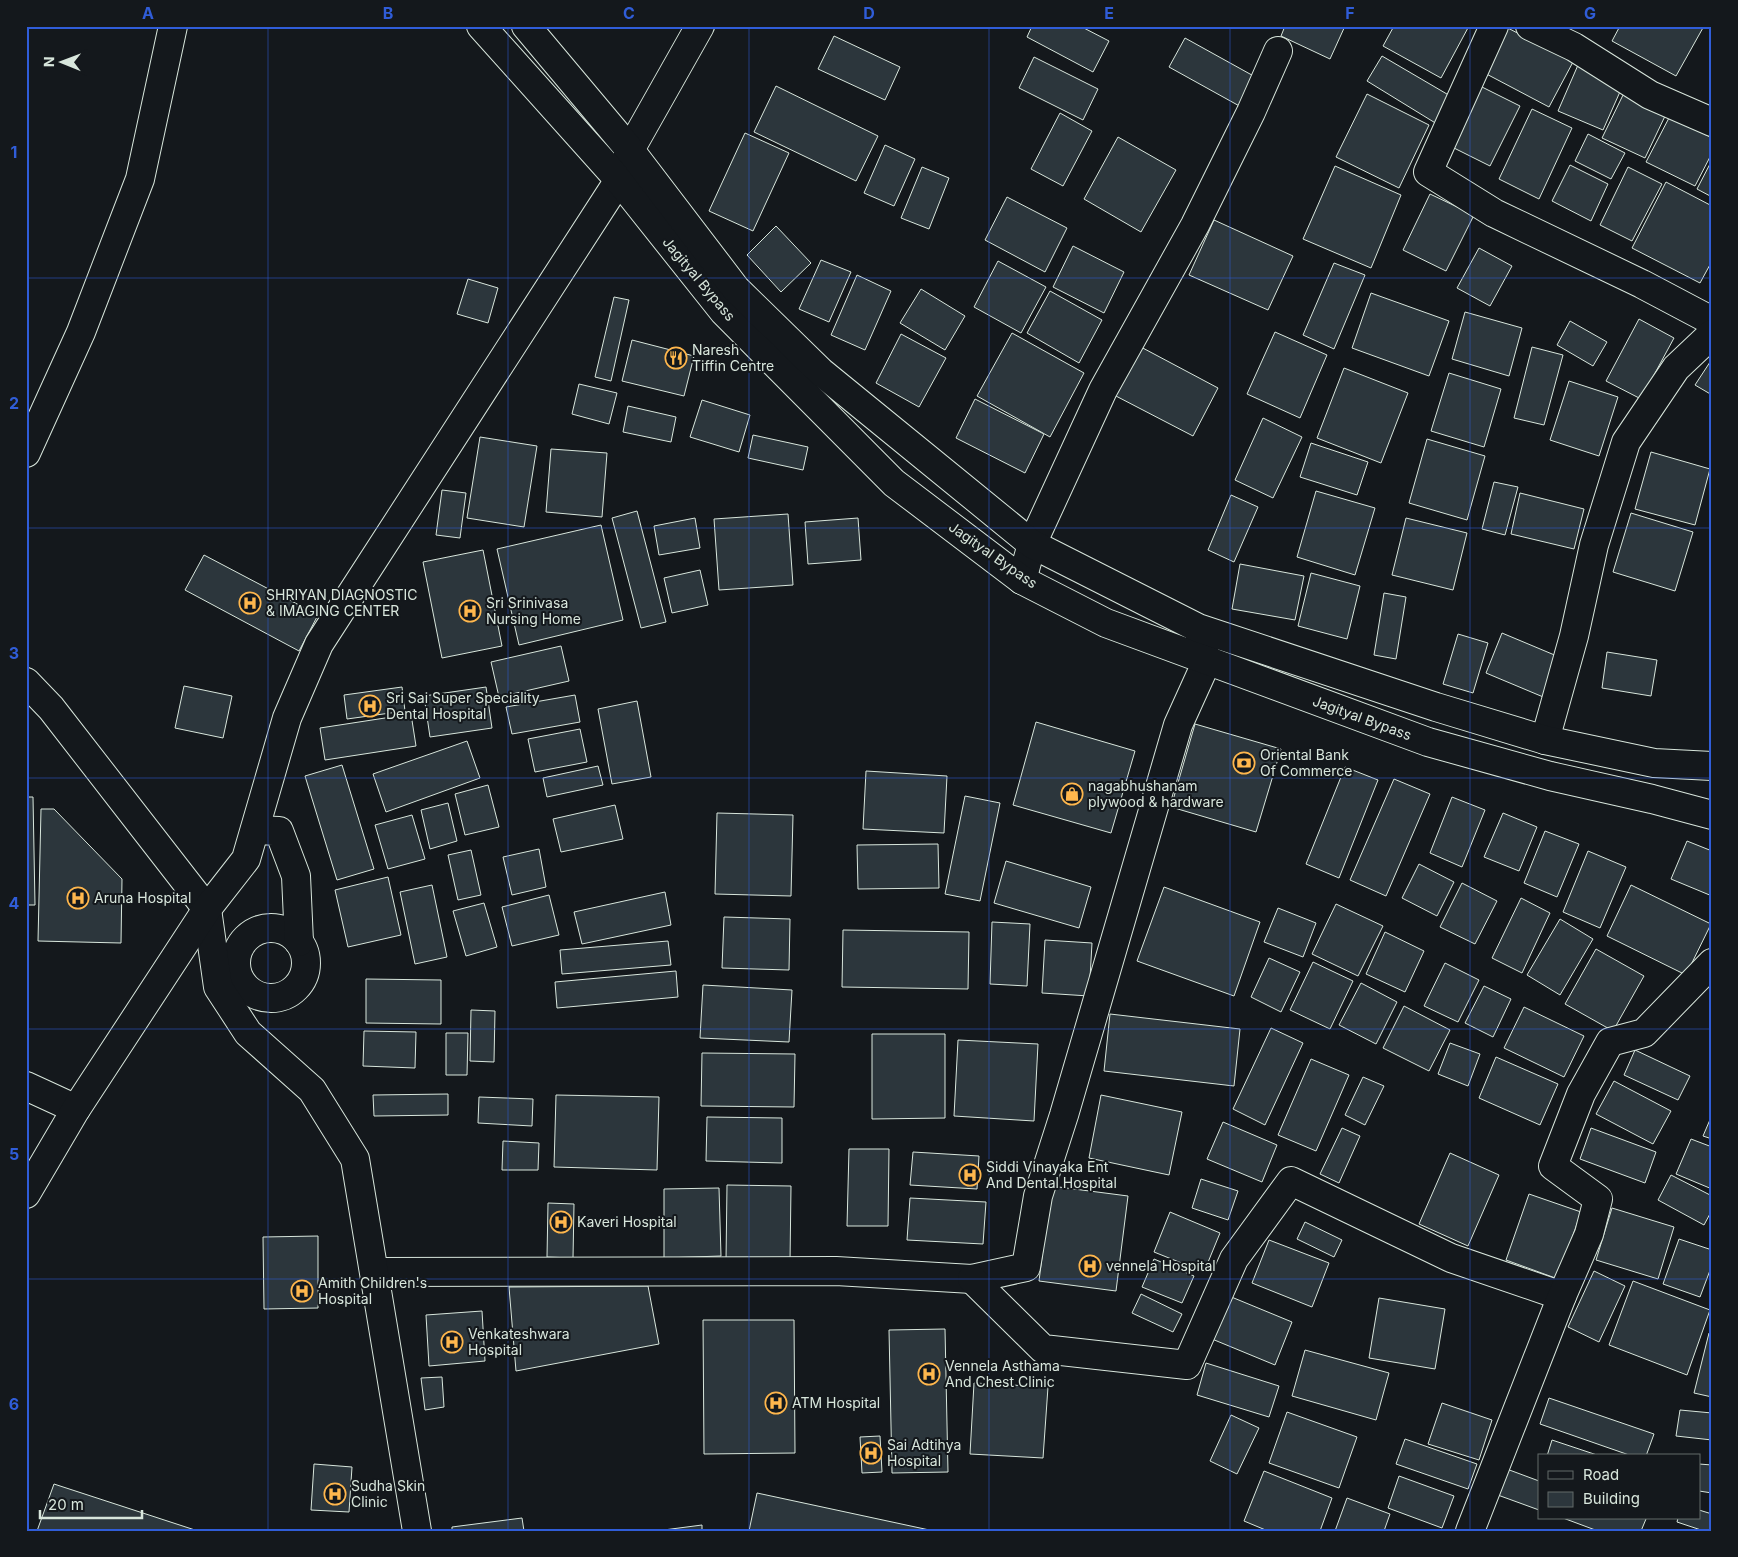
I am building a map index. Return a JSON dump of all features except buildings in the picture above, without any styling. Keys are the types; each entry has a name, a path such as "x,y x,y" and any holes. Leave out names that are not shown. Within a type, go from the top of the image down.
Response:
{"street":[{"path":"26,453 81,332 140,179 173,26"},
{"name":"Jagityal Bypass","path":"481,26 619,180 724,312 894,483 1022,580 1106,622 1428,742 1550,776 1652,799 1712,815"},
{"name":"Jagityal Bypass","path":"526,26 630,150 736,289 821,372 1032,544 1198,628 1436,707 1545,740 1654,763 1712,766"},
{"path":"31,1180 207,909 246,859 287,718 318,644 619,180 630,150 700,26"},
{"path":"1494,26 1428,172 1494,213 1642,284 1712,321"},
{"path":"1530,26 1574,47 1650,96 1712,122"},
{"path":"1022,580 1032,544 1103,390 1196,224 1251,112 1278,51"},
{"path":"1545,740 1574,636 1594,545 1626,442 1676,368 1712,334"},
{"path":"376,1272 836,1271 972,1278 1026,1267 1038,1196 1064,1115 1178,725 1207,661 1198,628"},
{"path":"26,682 51,708 207,909 227,976 266,999 278,998 289,994 298,986 304,976 305,952 291,934 281,930 258,930 248,936 241,944 227,976 218,987 248,1033 312,1090 355,1159 376,1272 417,1531"},
{"path":"255,830 279,831 296,876 299,942"},
{"path":"1470,1531 1562,1296 1589,1234 1598,1199 1553,1166 1580,1094 1610,1042 1644,1032 1712,963"},
{"path":"26,1086 76,1109"},
{"path":"972,1278 1043,1349 1187,1365 1234,1259 1291,1181 1451,1258 1562,1296"}],"place":[{"name":"Naresh Tiffin Centre","path":"676,358"},
{"name":"SHRIYAN DIAGNOSTIC & IMAGING CENTER","path":"250,603"},
{"name":"Sri Srinivasa Nursing Home","path":"470,611"},
{"name":"Sri Sai Super Speciality Dental Hospital","path":"370,706"},
{"name":"Oriental Bank Of Commerce","path":"1244,763"},
{"name":"nagabhushanam plywood & hardware","path":"1072,794"},
{"name":"Aruna Hospital","path":"78,898"},
{"name":"Siddi Vinayaka Ent And Dental Hospital","path":"970,1175"},
{"name":"Kaveri Hospital","path":"561,1222"},
{"name":"vennela Hospital","path":"1090,1266"},
{"name":"Amith Children's Hospital","path":"302,1291"},
{"name":"Venkateshwara Hospital","path":"452,1342"},
{"name":"Vennela Asthama And Chest Clinic","path":"929,1374"},
{"name":"ATM Hospital","path":"776,1403"},
{"name":"Sai Adtihya Hospital","path":"871,1453"},
{"name":"Sudha Skin Clinic","path":"335,1494"}]}
